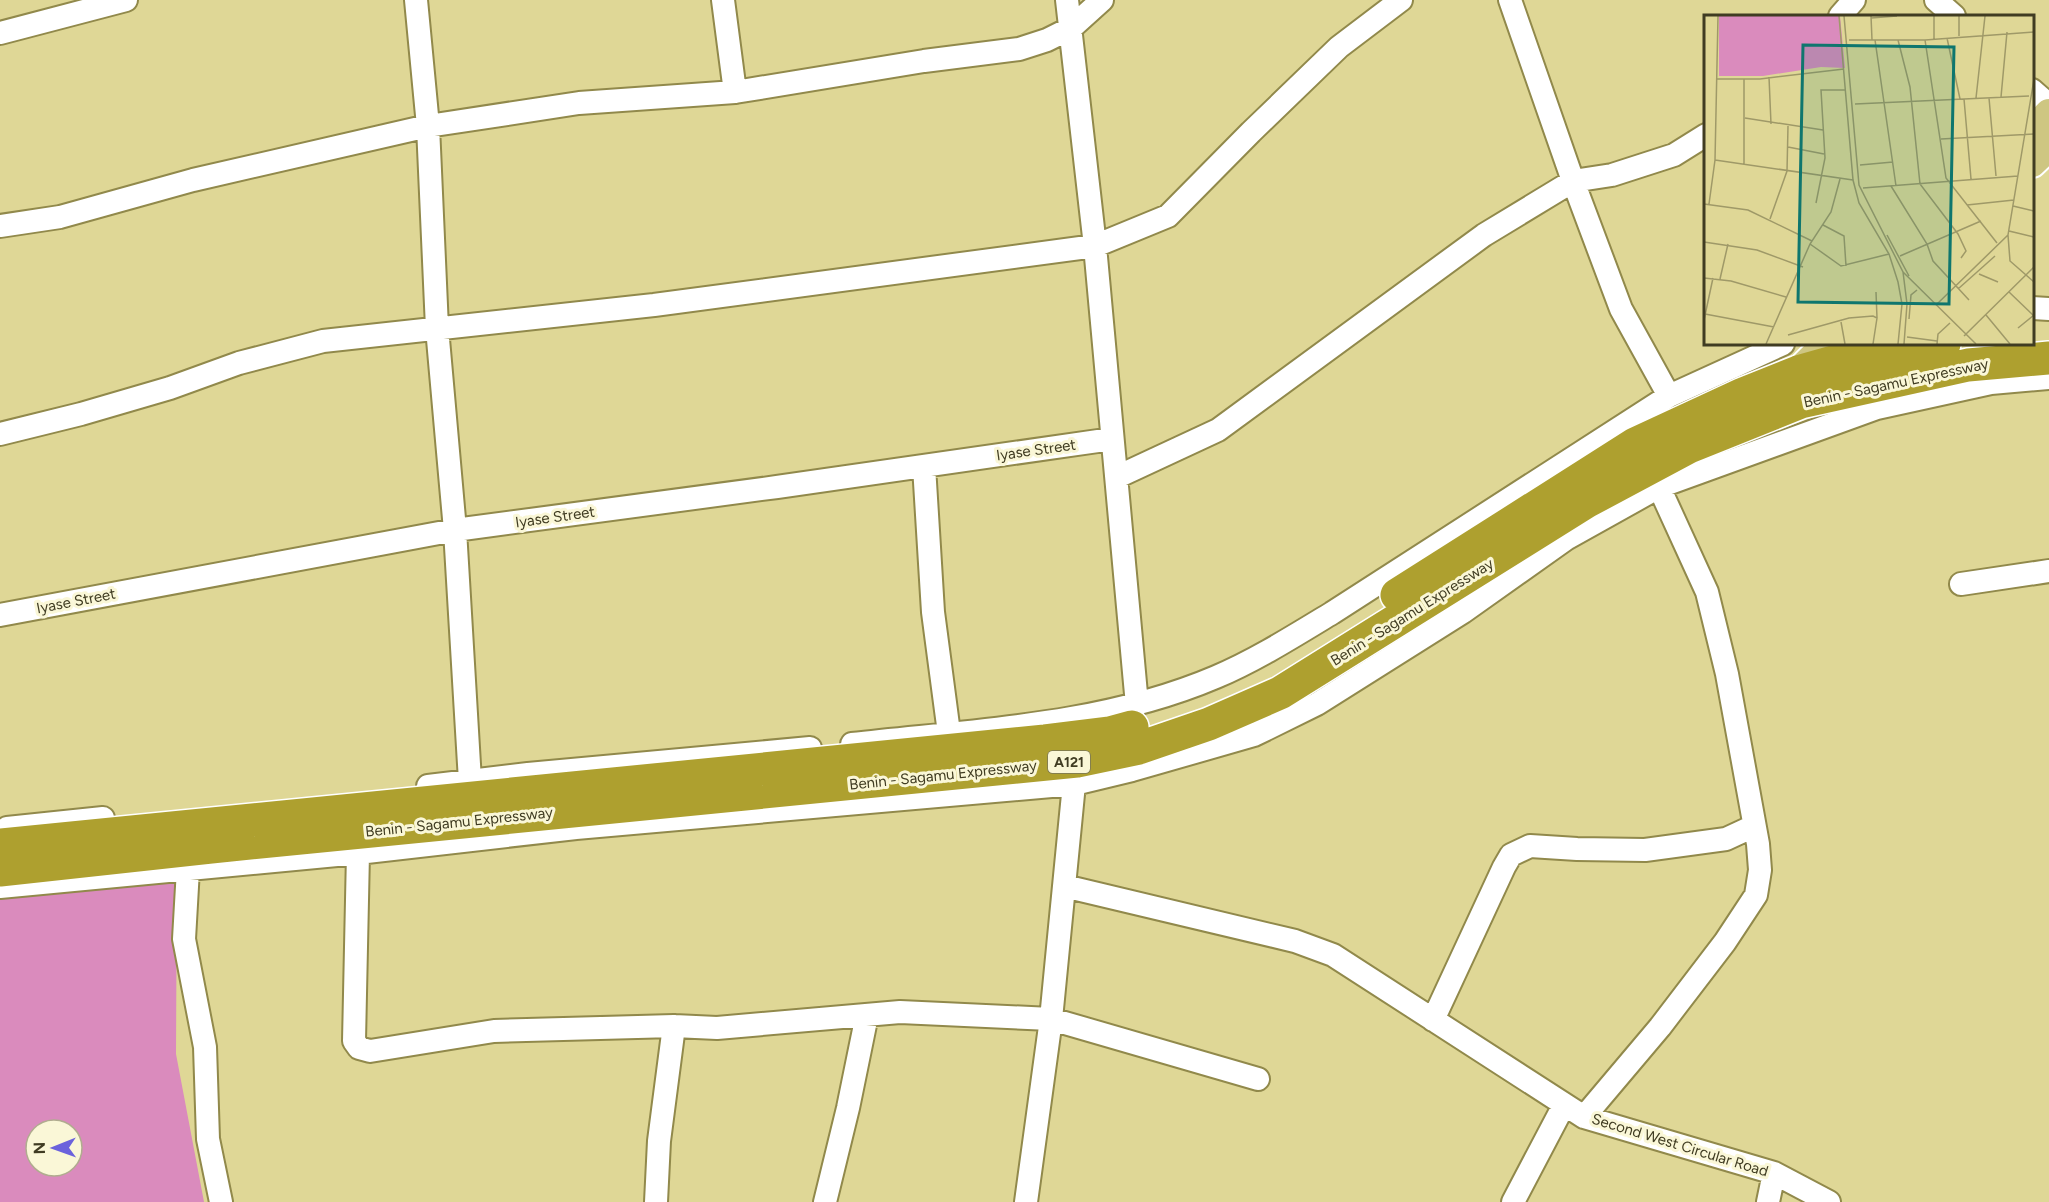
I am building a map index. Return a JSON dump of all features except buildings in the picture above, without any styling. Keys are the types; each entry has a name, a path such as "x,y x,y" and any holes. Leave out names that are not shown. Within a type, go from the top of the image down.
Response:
{"highway":[{"path":"2034,336 2049,335"},
{"name":"A121","path":"0,845 1110,733 1178,714 1254,683 1333,636 1635,444 1743,394 1799,387 1842,349 1924,345"},
{"name":"Benin - Sagamu Expressway","path":"0,870 235,844 1077,762 1139,748 1209,724 1280,693 1586,502 1689,447 1716,451 1799,387 1968,365 2049,358"}],"main road":[{"path":"2034,128 2049,113"},
{"path":"2034,162 2049,147"}],"street":[{"path":"0,33 126,0"},
{"path":"416,0 428,126 437,328 455,530 470,781"},
{"path":"723,0 735,92"},
{"path":"1067,0 1095,246 1137,705"},
{"path":"0,226 60,218 193,180 428,126 579,103 735,92 924,61 1019,49 1047,40 1071,28 1102,0"},
{"path":"0,434 81,414 170,388 239,363 323,341 654,304 1095,246 1168,216 1339,47 1401,0"},
{"path":"1510,0 1573,181 1621,309 1669,396"},
{"path":"1841,15 1854,0"},
{"path":"1936,0 1953,15"},
{"path":"2034,92 2049,105"},
{"path":"1117,477 1218,430 1484,235 1573,181 1612,175 1674,155 1704,136"},
{"path":"2034,308 2049,309"},
{"path":"0,829 949,733 1069,719 1137,705 1216,677 1275,647 1332,613 1669,396 1781,345"},
{"path":"0,887 358,853 576,828 1074,784 1132,770 1254,735 1317,704 1463,612 1566,538 1659,487 1716,451 1877,408 1991,383 2049,378"},
{"name":"Iyase Street","path":"0,615 455,530 1112,439"},
{"path":"924,466 933,612 949,733"},
{"path":"1584,1117 1667,1017 1725,942 1755,895 1760,870 1727,674 1707,592 1659,487"},
{"path":"1961,584 2049,571"},
{"path":"1026,1202 1051,1019 1074,784"},
{"path":"1433,1020 1504,867 1511,855 1519,850 1530,846 1644,850 1726,839 1754,826"},
{"path":"358,853 354,1041 358,1048 370,1050 494,1032 674,1026 717,1028 900,1012 1051,1019 1258,1079"},
{"path":"188,869 184,939 205,1047 208,1139 221,1202"},
{"name":"Second West Circular Road","path":"1064,886 1295,941 1333,955 1584,1117 1774,1173 1829,1202"},
{"path":"825,1202 848,1108 867,1015"},
{"path":"656,1202 659,1141 674,1026"},
{"path":"1514,1202 1564,1105"},
{"path":"1768,1202 1774,1173"}],"shaded area":[{"path":"177,861 176,1054 204,1202 0,1202 0,876"}]}
